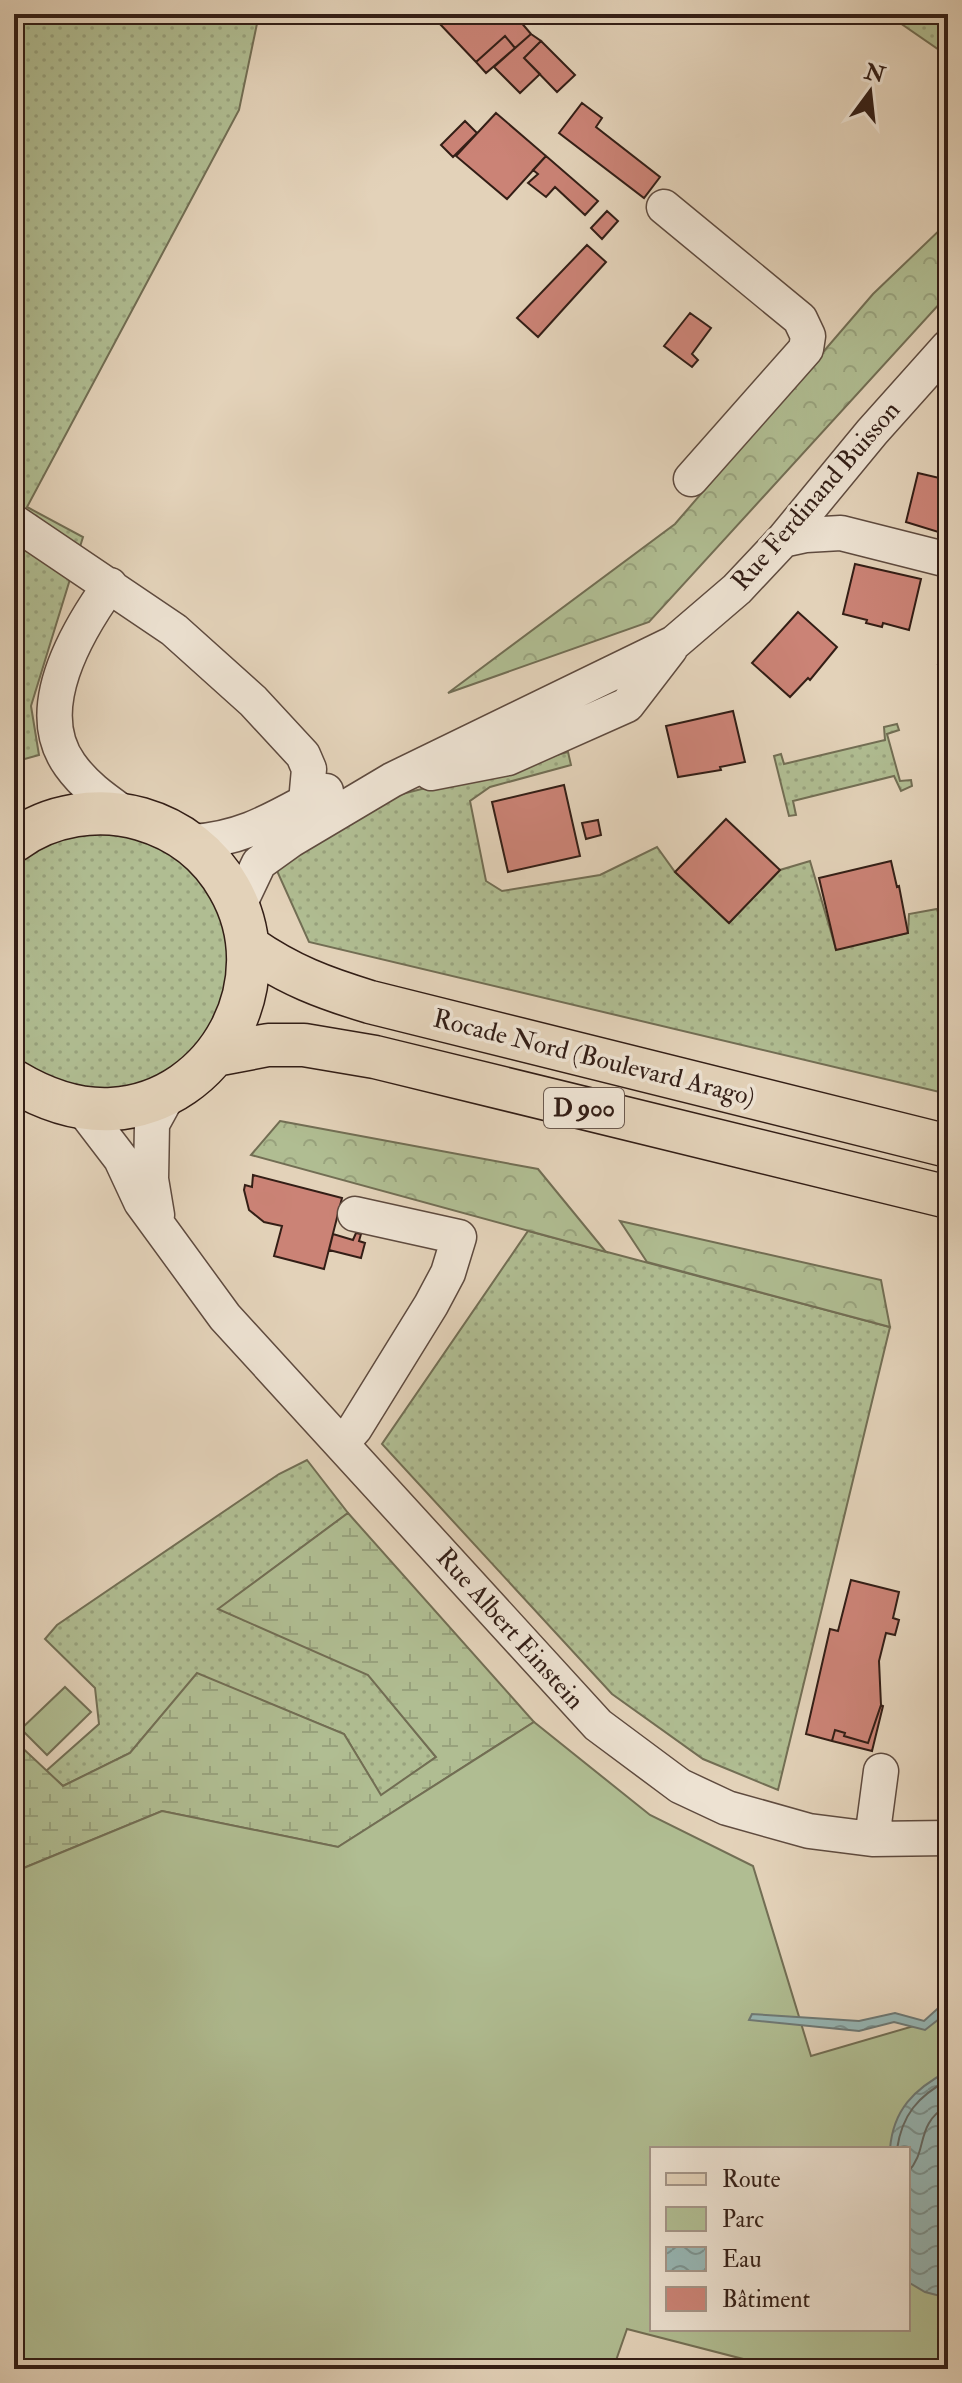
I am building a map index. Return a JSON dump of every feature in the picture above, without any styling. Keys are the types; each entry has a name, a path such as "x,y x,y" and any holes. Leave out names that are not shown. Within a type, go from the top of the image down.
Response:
{"main road":[{"path":"14,841 51,821 87,813 125,814 160,824 191,842 219,870 239,905 249,947 248,985 237,1022 216,1055 195,1076 169,1093 112,1109 70,1105 33,1093 14,1081"},
{"name":"Rocade Nord (Boulevard Arago)","path":"249,947 280,969 317,986 370,1002 948,1146"},
{"name":"D 900","path":"216,1055 268,1045 304,1045 375,1057 948,1197"}],"street":[{"path":"664,207 800,319 808,336 806,349 691,479"},
{"name":"Rue Ferdinand Buisson","path":"239,905 259,863 291,840 392,780 674,643 737,589 783,540 872,432 948,347"},
{"path":"14,522 174,630 253,701 303,755 309,769 306,802"},
{"path":"783,540 841,533 948,560"},
{"path":"110,585 83,624 67,658 55,714 57,738 68,762 88,787 125,814"},
{"path":"392,780 508,758 627,705 674,643"},
{"name":"Rue Ferdinand Buisson","path":"191,842 215,841 251,832 343,782 549,702"},
{"name":"Rue Albert Einstein","path":"169,1093 152,1124 151,1179 157,1215 174,1247"},
{"path":"14,1109 70,1105"},
{"name":"Rue Albert Einstein","path":"70,1105 108,1139 141,1202 225,1317 598,1725 680,1786 727,1808 809,1831 872,1839 948,1838"},
{"path":"341,1444 355,1428 431,1305 448,1273 459,1237 355,1214"},
{"path":"872,1839 881,1771"}],"green space":[{"path":"14,14 259,14 239,110 27,507 83,537 31,706 39,755 14,762"},
{"path":"887,14 948,14 948,56"},
{"path":"948,222 948,289 943,300 649,622 448,693 675,524 873,294"},
{"path":"897,724 899,730 887,734 900,781 911,780 912,786 901,791 894,776 793,801 796,815 789,816 774,756 781,754 784,764 885,740 884,727"},
{"path":"568,752 571,765 490,787 470,801 486,881 502,891 600,875 657,847 675,872 729,923 780,870 810,861 836,949 908,933 909,914 937,909 948,945 948,1094 309,942 273,862 390,797"},
{"path":"95,830 137,835 180,858 209,891 225,930 228,972 219,1013 196,1049 162,1076 116,1089 89,1090 53,1084 14,1060 14,861 54,837"},
{"path":"280,1121 538,1169 606,1252 251,1155"},
{"path":"620,1221 881,1280 890,1327 647,1262"},
{"path":"528,1231 890,1327 778,1790 703,1759 612,1694 382,1444"},
{"path":"307,1460 348,1513 219,1609 368,1674 436,1757 381,1796 344,1734 197,1674 130,1753 63,1786 46,1771 99,1724 95,1688 45,1639 57,1625 279,1474"},
{"path":"348,1513 534,1722 338,1847 162,1811 14,1872 14,1740 63,1786 130,1753 197,1673 344,1734 381,1795 436,1757 368,1675 218,1609"},
{"path":"65,1687 91,1712 47,1755 21,1729"},
{"path":"534,1722 650,1815 753,1866 811,2056 948,2016 948,2369 782,2369 627,2329 613,2369 14,2369 14,1872 162,1811 338,1847"}],"water":[{"path":"948,2002 948,2012 925,2030 894,2022 859,2031 749,2020 752,2014 859,2021 895,2013 924,2021"},
{"path":"948,2071 948,2298 925,2292 910,2283 910,2147 890,2147 901,2112 925,2085"}],"building":[{"path":"449,14 514,14 531,34 515,48 505,36 476,62 439,23"},
{"path":"531,34 541,41 524,58 540,74 520,93 494,67"},
{"path":"505,36 515,48 486,73 476,62"},
{"path":"541,41 575,75 557,92 524,58"},
{"path":"582,103 602,118 596,127 660,177 644,198 559,133"},
{"path":"496,113 546,156 507,199 456,156"},
{"path":"465,121 477,133 453,157 441,145"},
{"path":"546,156 598,201 585,215 555,187 546,197 528,183 538,174 533,170"},
{"path":"607,211 618,221 602,239 591,228"},
{"path":"587,245 606,262 538,337 517,318"},
{"path":"690,313 711,328 692,354 698,360 692,367 664,346"},
{"path":"918,473 948,480 948,535 906,522"},
{"path":"855,564 921,579 909,630 883,623 882,627 843,614"},
{"path":"798,612 837,647 810,680 808,678 790,697 752,663"},
{"path":"948,662 948,706 938,665"},
{"path":"733,711 745,762 720,767 721,770 678,777 666,726"},
{"path":"564,785 580,856 508,872 492,802"},
{"path":"726,819 780,870 729,923 675,872"},
{"path":"598,820 601,835 586,839 582,823"},
{"path":"891,861 908,933 836,950 819,878"},
{"path":"253,1175 342,1198 324,1269 274,1256 282,1226 264,1222 249,1210 244,1190 245,1185 252,1187"},
{"path":"356,1233 361,1234 359,1241 365,1243 361,1258 329,1250 333,1234 353,1240"},
{"path":"851,1580 899,1592 893,1618 899,1620 895,1635 886,1633 879,1661 881,1705 868,1743 835,1730 832,1741 806,1734 830,1629 838,1631"},
{"path":"881,1705 872,1751 832,1741 835,1730 868,1743"}]}
